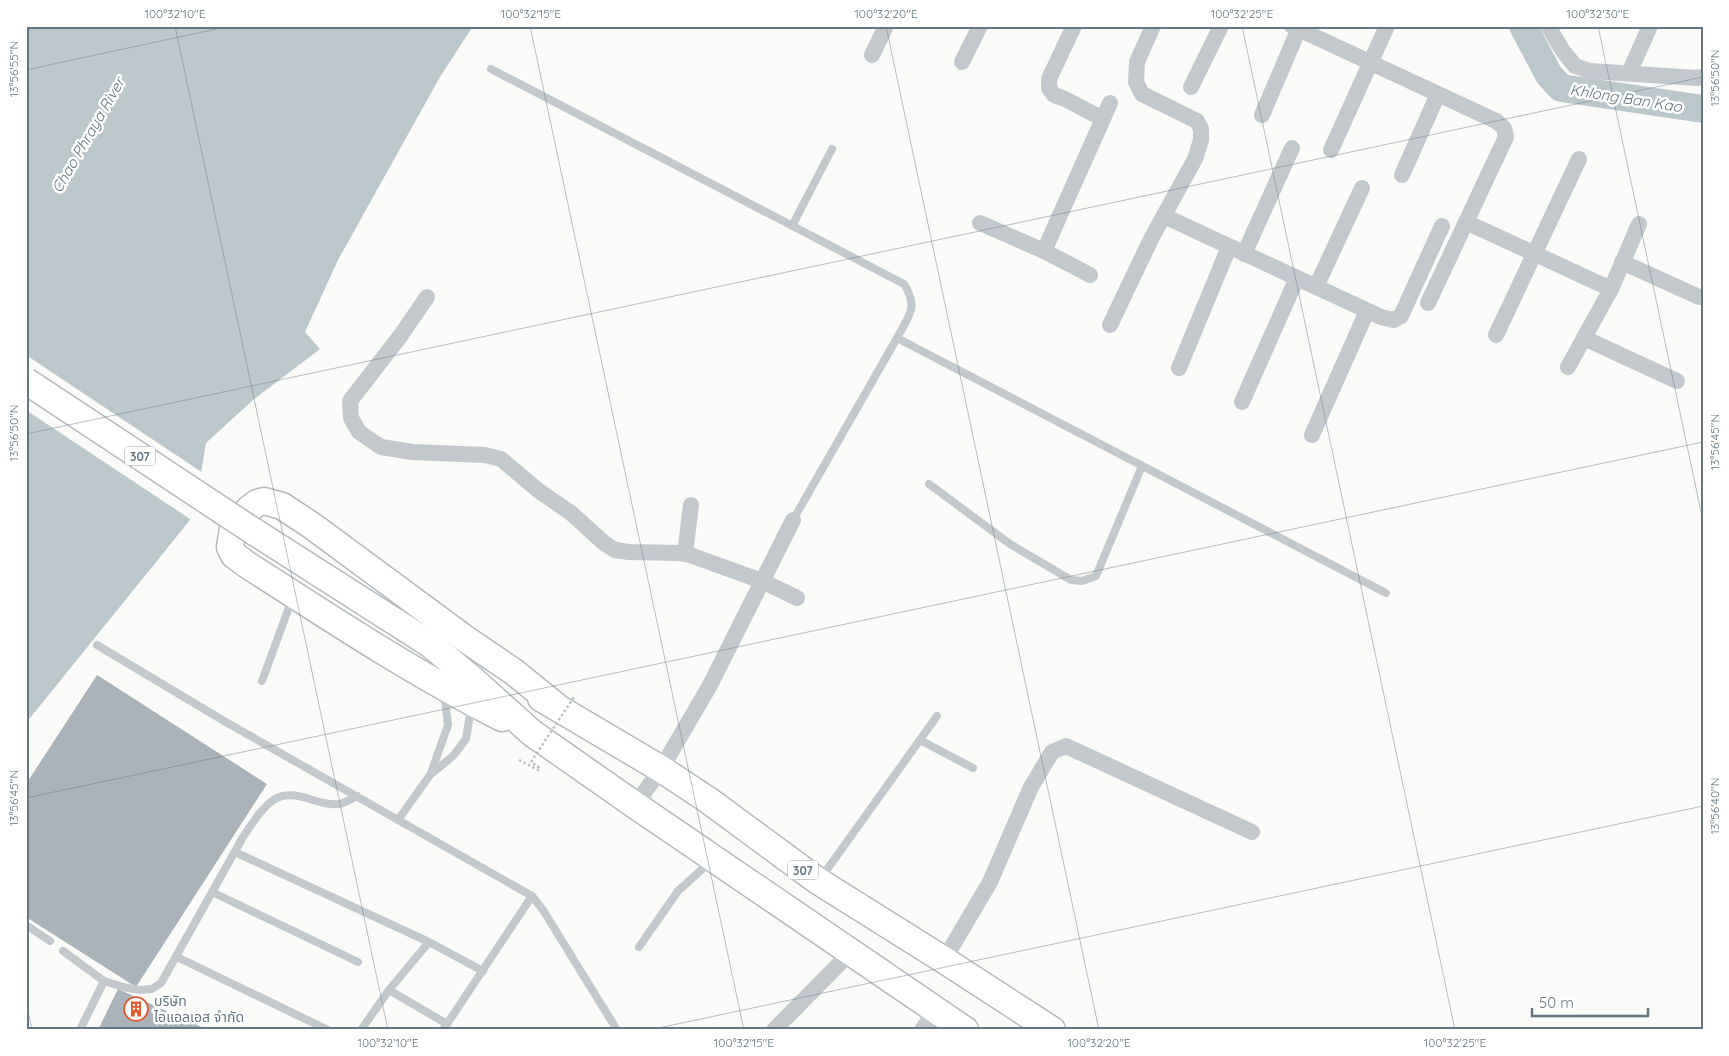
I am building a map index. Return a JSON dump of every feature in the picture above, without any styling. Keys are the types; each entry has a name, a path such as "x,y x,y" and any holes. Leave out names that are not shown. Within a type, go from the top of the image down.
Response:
{"main road":[{"name":"307","path":"26,381 253,531 430,644 474,680 532,733 635,806 851,952 929,1020 965,1030"},
{"path":"532,733 472,702 368,643 246,564 234,555 230,547 233,528 249,509 257,503 264,501 282,506 311,525 464,638 514,672 565,702"},
{"name":"307","path":"430,644 565,702 708,800 818,881 1052,1030"}],"street":[{"path":"872,56 886,26"},
{"path":"962,62 980,26"},
{"path":"1074,26 1048,79 1049,88 1054,95 1103,119"},
{"path":"1110,324 1195,159 1201,140 1201,129 1197,121 1142,94 1136,82 1137,62 1153,26"},
{"path":"1191,87 1220,26"},
{"path":"1331,150 1387,26"},
{"path":"1629,74 1650,26"},
{"path":"1262,115 1296,27 1496,121 1504,128 1506,137 1428,303"},
{"path":"1553,29 1574,66 1590,71 1703,77"},
{"path":"1402,176 1438,94"},
{"path":"1044,251 1110,103"},
{"path":"1179,368 1237,250 1292,148"},
{"path":"1496,335 1579,158"},
{"path":"1316,287 1362,188"},
{"path":"1164,216 1367,311 1393,320 1401,316 1442,226"},
{"path":"1466,222 1611,289"},
{"path":"980,223 1044,251 1090,275"},
{"path":"1568,367 1611,289 1639,224"},
{"path":"1622,262 1699,297"},
{"path":"1242,402 1297,278"},
{"path":"427,297 401,335 350,401 351,418 359,432 381,447 412,452 485,455 501,459 615,550 685,554 704,559 762,581 797,598"},
{"path":"1312,435 1367,311"},
{"path":"1584,338 1677,381"},
{"path":"685,554 692,505"},
{"path":"635,806 661,769 709,687 793,520"},
{"path":"944,960 990,882 1031,787 1052,752 1060,748 1066,746 1252,832"},
{"path":"774,1030 851,952"}],"lane":[{"path":"491,69 904,284 911,295 913,308 793,520"},
{"path":"792,226 832,149"},
{"path":"897,338 1386,594"},
{"path":"929,484 1010,544 1071,580 1082,581 1096,576 1142,466"},
{"path":"262,681 294,595"},
{"path":"98,645 224,721 532,896 617,1030"},
{"path":"430,775 448,725 443,686"},
{"path":"398,820 430,775 453,756 466,738 472,702"},
{"path":"818,881 937,716"},
{"path":"920,740 973,768"},
{"path":"63,951 104,981 140,990 152,989 161,983 177,957 212,892 257,816 276,799 290,794 329,804 341,804 357,796"},
{"path":"235,852 429,942 483,971"},
{"path":"640,947 678,891 714,859"},
{"path":"212,892 358,962"},
{"path":"388,990 445,1027 532,896"},
{"path":"26,925 50,941"},
{"path":"361,1030 388,990 429,942"},
{"path":"177,957 328,1030"},
{"path":"80,1030 104,981"}],"path":[{"path":"519,760 538,770 540,768 531,762 565,702"}],"water":[{"name":"Chao Phraya River","path":"26,26 473,26 440,77 338,260 305,332 320,349 253,400 206,443 194,515 26,723"}],"pier":[{"path":"26,355 203,473 197,517 193,521 26,410"}],"building":[{"path":"97,675 267,784 136,987 26,917 26,784"},
{"name":"บริษัท ไอแอลเอส จำกัด","path":"118,989 208,1030 98,1030"}],"waterway":[{"name":"Khlong Ban Kao","path":"1523,26 1549,75 1561,88 1703,109"}],"place":[{"name":"บริษัท ไอแอลเอส จำกัด","path":"136,1009"}]}
